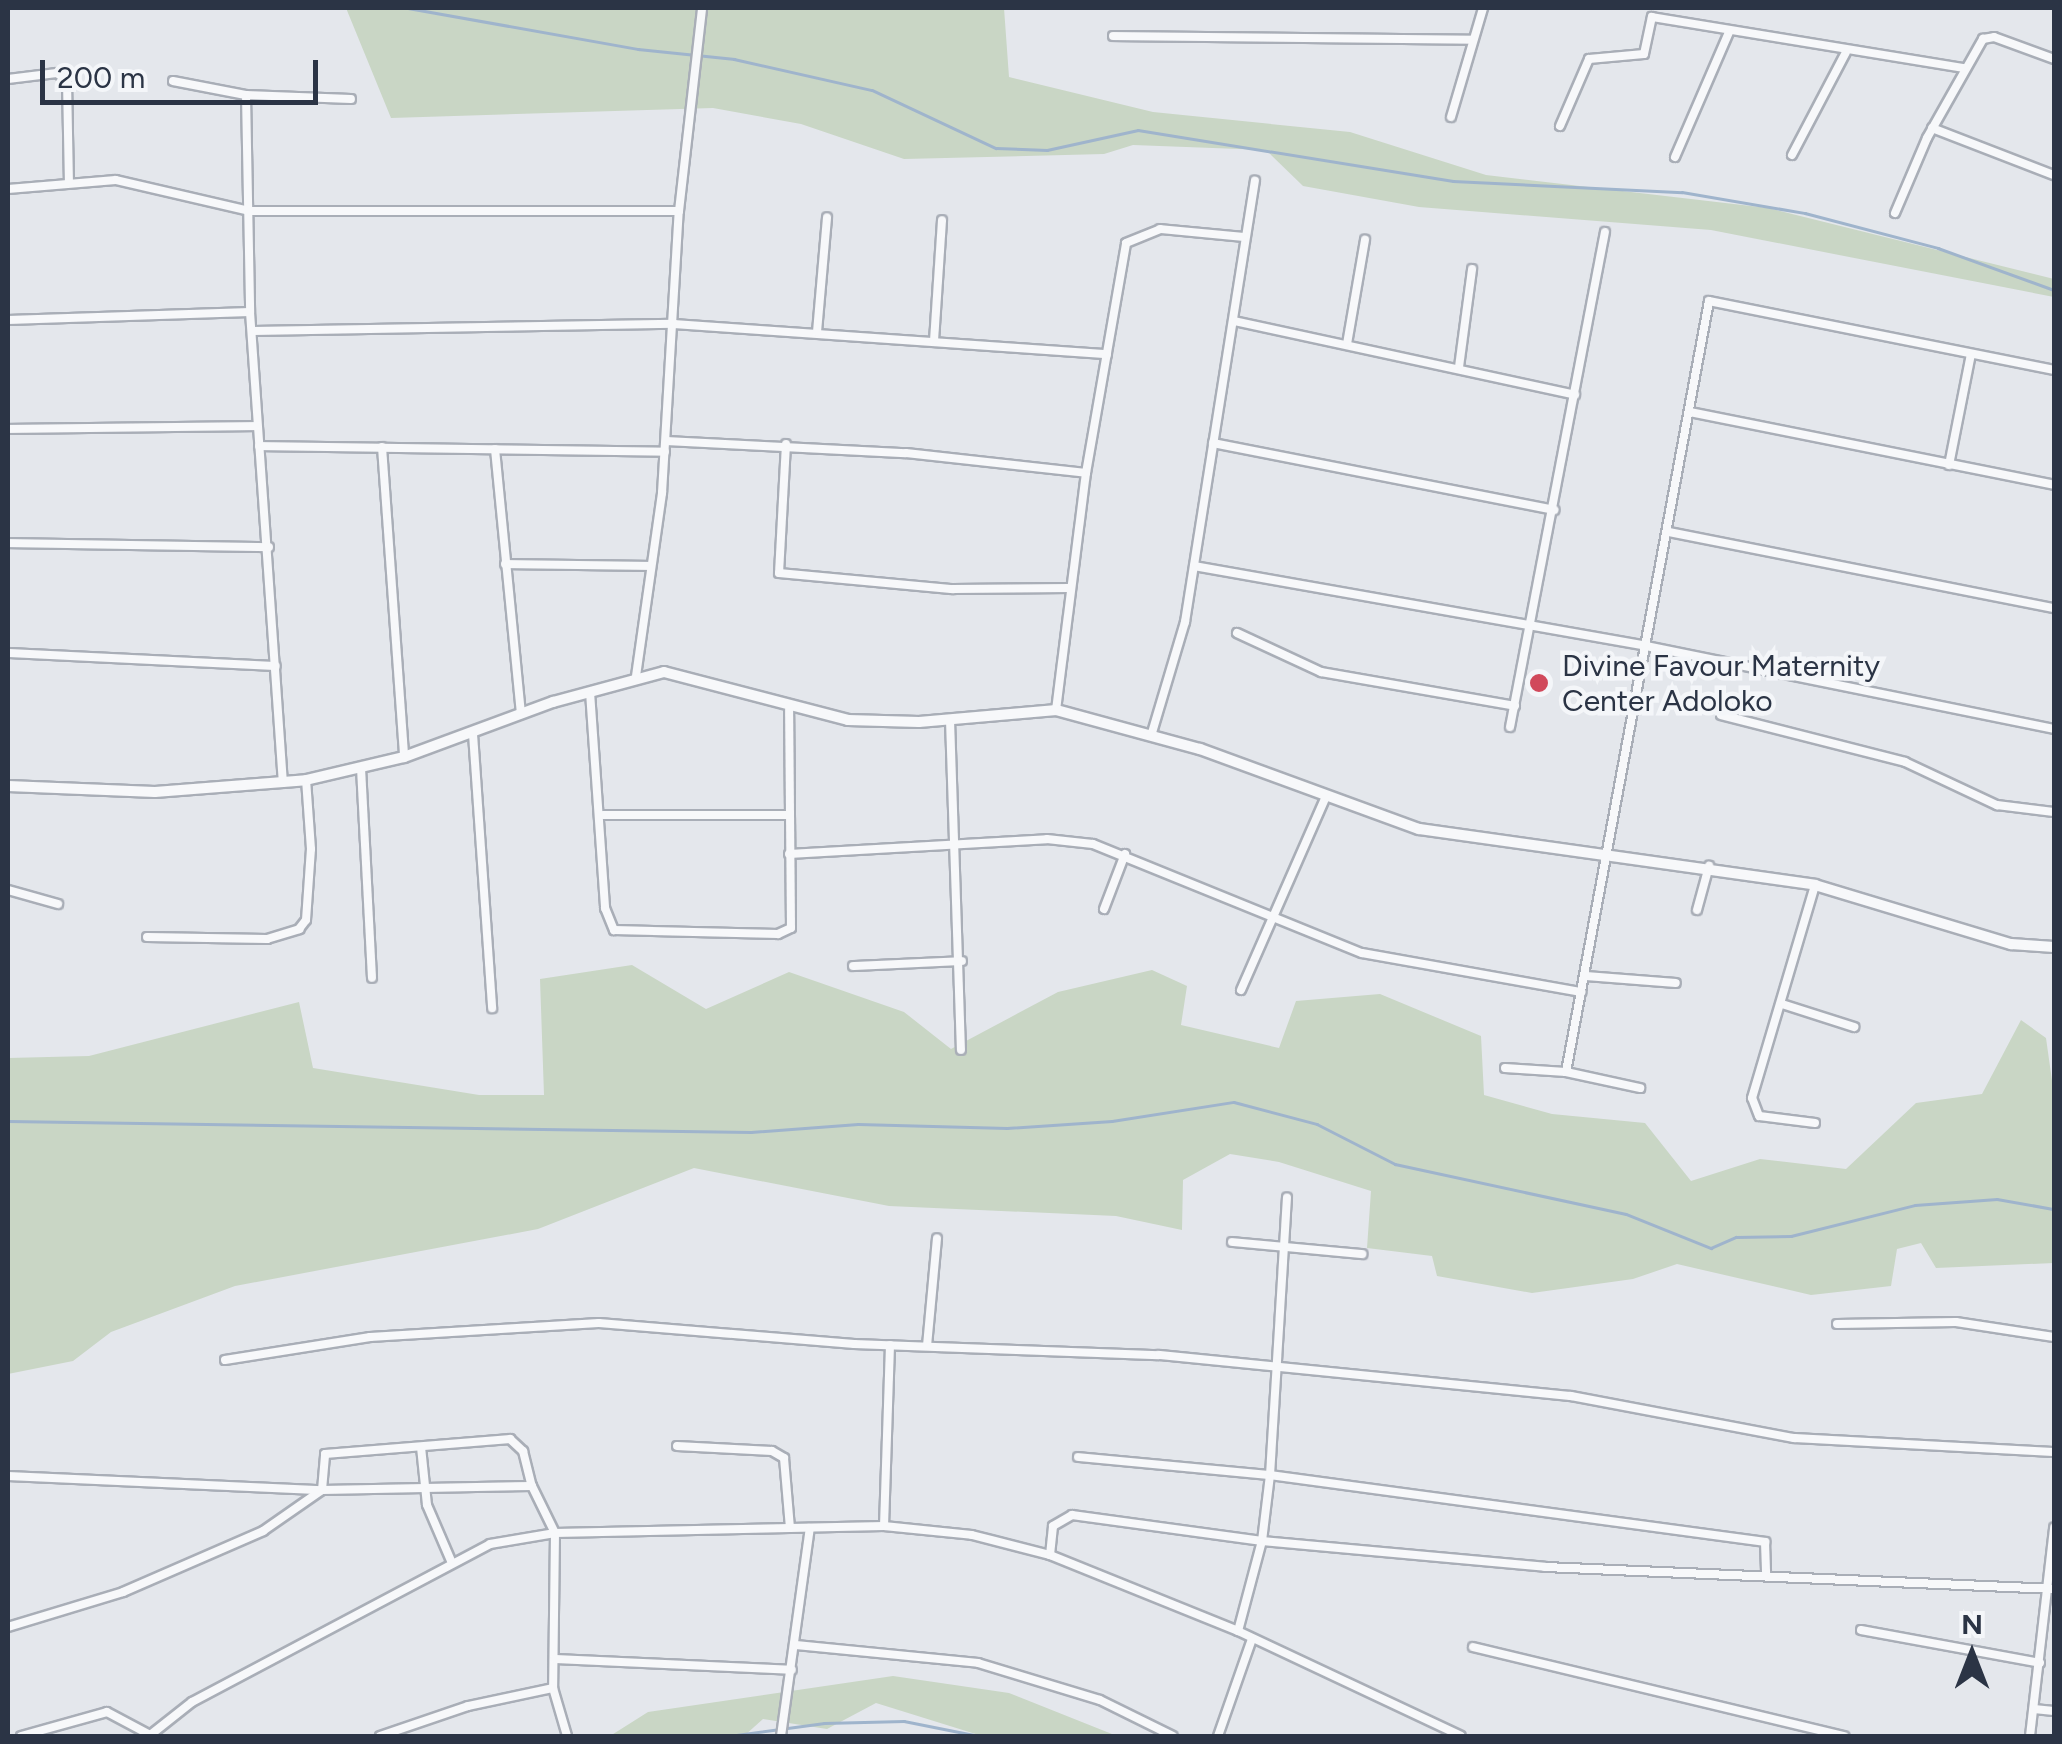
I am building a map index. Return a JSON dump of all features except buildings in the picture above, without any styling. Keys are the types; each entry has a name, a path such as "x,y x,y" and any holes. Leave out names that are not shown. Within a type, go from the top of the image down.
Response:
{"street":[{"path":"636,676 665,452 680,211 702,8"},
{"path":"1452,116 1483,8"},
{"path":"1560,126 1590,60 1644,54 1645,24 1652,17 1846,52 1965,68"},
{"path":"1674,157 1730,30"},
{"path":"1113,36 1471,40"},
{"path":"1896,213 1932,128 1965,68 1988,36 2054,59"},
{"path":"1792,155 1846,52"},
{"path":"8,79 57,74 67,81 69,183"},
{"path":"173,81 246,95 351,99"},
{"path":"246,95 250,312 283,784"},
{"path":"1932,128 2054,175"},
{"path":"1151,736 1185,622 1234,321 1243,237 1255,181"},
{"path":"8,189 69,183 157,186 249,211 680,211"},
{"path":"816,332 827,217"},
{"path":"934,342 942,220"},
{"path":"1056,710 1068,588 1123,256 1132,238 1160,229 1243,237"},
{"path":"1510,727 1605,232"},
{"path":"1347,344 1365,240"},
{"path":"1459,367 1472,269"},
{"path":"1566,1072 1709,301 2054,370"},
{"path":"8,320 250,312"},
{"path":"1234,321 1459,367 1575,396"},
{"path":"253,331 674,324 1107,354"},
{"path":"1948,465 1970,354"},
{"path":"1690,412 2054,485"},
{"path":"8,429 257,426"},
{"path":"666,441 786,444 1086,473"},
{"path":"1213,443 1554,510"},
{"path":"786,444 779,573 954,589 1068,588"},
{"path":"259,446 665,452"},
{"path":"382,447 404,757"},
{"path":"495,449 521,713"},
{"path":"1669,532 2054,608"},
{"path":"8,543 269,547"},
{"path":"505,564 650,566"},
{"path":"1194,566 1646,646 2054,730"},
{"path":"1237,634 1321,672 1515,706"},
{"path":"8,653 276,666"},
{"path":"8,786 155,792 283,784 404,757 521,713 636,676 664,672 707,681 788,710 848,720 950,720 1056,710 1151,736 1419,829 1709,866 1816,884 2010,944 2054,946"},
{"path":"590,692 603,816 605,908 614,930 778,934 791,928 788,710"},
{"path":"1721,714 1905,762 1997,804 2054,812"},
{"path":"950,720 962,962 961,1050"},
{"path":"473,734 492,1008"},
{"path":"362,768 372,978"},
{"path":"147,937 267,939 299,929 306,920 312,850 306,780"},
{"path":"1241,990 1326,798"},
{"path":"603,816 789,816"},
{"path":"789,854 1047,839 1125,854 1395,962 1582,992"},
{"path":"1104,909 1125,854"},
{"path":"1697,910 1709,866"},
{"path":"1815,1122 1768,1119 1752,1107 1816,884"},
{"path":"8,890 58,904"},
{"path":"853,966 962,962"},
{"path":"1586,976 1676,983"},
{"path":"1782,1004 1854,1027"},
{"path":"1505,1068 1566,1072 1640,1088"},
{"path":"1238,1631 1262,1541 1270,1474 1288,1198"},
{"path":"927,1346 937,1238"},
{"path":"1232,1242 1362,1254"},
{"path":"1837,1324 1956,1322 2054,1337"},
{"path":"225,1360 370,1337 556,1323 890,1345 1145,1354 1572,1396 1794,1438 2054,1452"},
{"path":"884,1526 890,1345"},
{"path":"8,1627 186,1567 298,1511 322,1490 325,1454 510,1440 524,1451 532,1486 555,1533 553,1688 568,1736"},
{"path":"677,1446 772,1451 784,1458 790,1528"},
{"path":"422,1447 424,1484 452,1563"},
{"path":"1078,1457 1270,1474 1765,1542 1766,1575"},
{"path":"8,1476 322,1490 424,1484 532,1486"},
{"path":"1050,1555 1056,1520 1072,1515 1262,1541 1546,1566 2051,1589"},
{"path":"21,1736 107,1712 149,1736 192,1702 490,1544 555,1533 884,1526 972,1535 1050,1555 1238,1631 1461,1736"},
{"path":"2030,1736 2051,1589 2054,1527"},
{"path":"782,1736 810,1528"},
{"path":"1861,1630 2040,1663"},
{"path":"1218,1736 1252,1639"},
{"path":"796,1645 978,1663 1100,1700 1174,1736"},
{"path":"1473,1647 1846,1736"},
{"path":"554,1659 792,1670"},
{"path":"380,1736 468,1706 553,1688"},
{"path":"2034,1710 2054,1711"}],"green space":[{"path":"346,8 1004,8 1009,77 1153,112 1350,132 1486,175 1768,208 2054,279 2054,297 1711,230 1419,207 1303,186 1266,150 1133,145 1104,154 904,159 801,124 713,108 391,118"},
{"path":"632,965 706,1009 789,972 904,1012 951,1049 1058,992 1152,970 1187,986 1181,1025 1279,1048 1296,1001 1380,994 1481,1036 1484,1095 1552,1114 1645,1123 1691,1181 1760,1159 1846,1169 1916,1103 1982,1094 2021,1020 2046,1038 2054,1095 2054,1263 1936,1268 1921,1243 1897,1249 1891,1286 1811,1295 1677,1264 1633,1279 1532,1293 1437,1276 1432,1256 1367,1248 1371,1191 1279,1162 1230,1154 1183,1180 1182,1230 1116,1216 889,1206 694,1168 538,1229 235,1286 111,1332 73,1361 8,1374 8,1058 89,1056 299,1002 313,1068 479,1095 544,1095 540,979"},
{"path":"893,1676 1009,1693 1117,1736 982,1736 876,1703 827,1729 763,1719 744,1736 610,1736 648,1712"}],"waterway":[{"path":"408,8 638,49 734,59 872,90 996,148 1047,150 1138,130 1453,181 1682,192 1805,213 1938,248 2054,290"},
{"path":"8,1121 751,1132 858,1124 1007,1128 1112,1121 1234,1102 1317,1124 1395,1164 1626,1214 1711,1248 1736,1237 1791,1236 1915,1205 1997,1199 2054,1209"},
{"path":"729,1736 824,1723 904,1721 979,1736"}],"place":[{"name":"Divine Favour Maternity Center Adoloko","path":"1539,683"}]}
